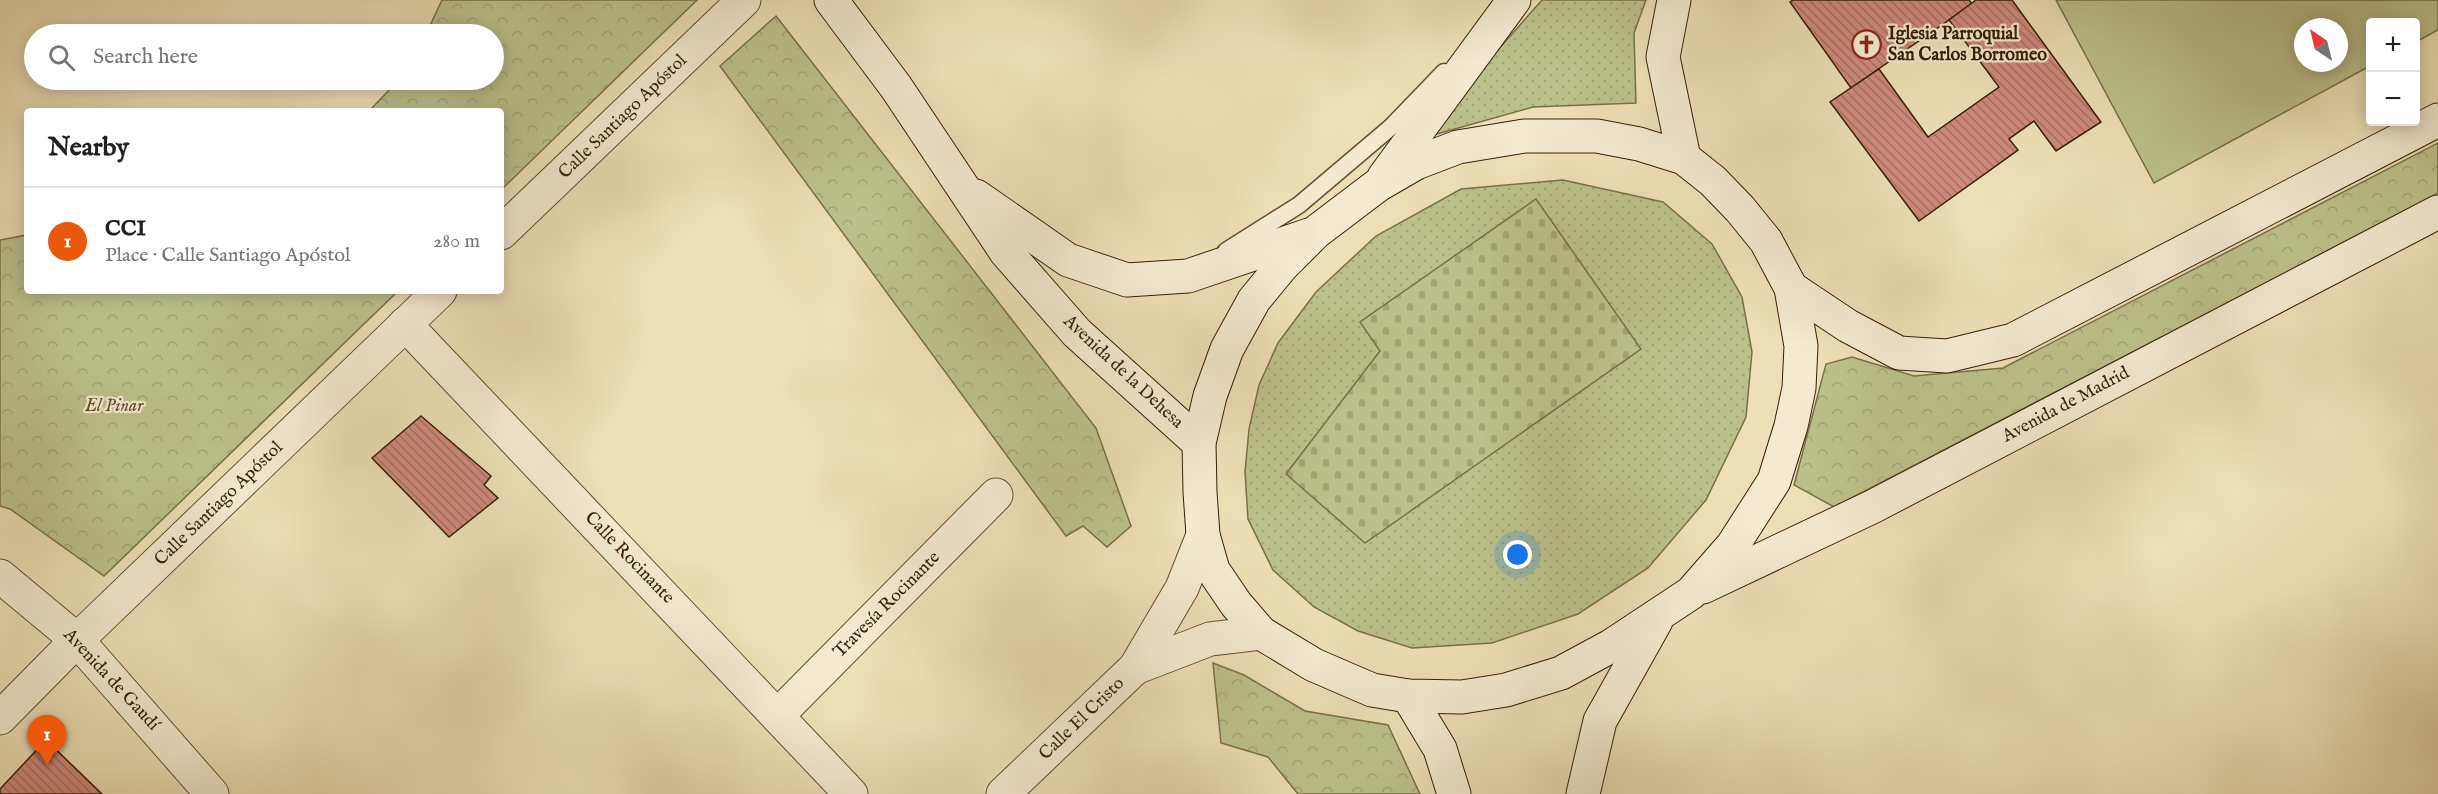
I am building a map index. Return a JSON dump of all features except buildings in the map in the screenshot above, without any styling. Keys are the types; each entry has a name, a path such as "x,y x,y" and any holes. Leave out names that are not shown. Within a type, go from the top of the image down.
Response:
{"street":[{"name":"Calle Santiago Apóstol","path":"504,230 744,0"},
{"name":"Avenida de la Dehesa","path":"831,0 896,87 1006,252 1077,333 1199,443"},
{"path":"1378,184 1514,0"},
{"path":"1674,0 1663,57 1684,158"},
{"path":"1791,288 1848,326 1899,353 1947,356 2013,340 2438,120"},
{"path":"1524,136 1597,136 1640,144 1684,158 1740,209 1766,241 1791,288 1802,346 1799,388 1791,426 1774,480 1733,545 1691,593 1611,646 1561,673 1506,690 1462,697 1408,696 1372,690 1314,664 1261,633 1236,604 1213,570 1203,535 1199,443 1210,396 1224,359 1254,300 1282,266 1316,232 1378,184 1416,163 1458,147 1524,136"},
{"name":"Avenida de la Dehesa","path":"962,186 1068,260 1127,280 1188,276 1316,232"},
{"name":"Avenida de Madrid","path":"1691,593 1872,507 2438,212"},
{"name":"Calle Santiago Apóstol","path":"0,718 77,640 437,294"},
{"name":"Calle Rocinante","path":"405,324 851,794"},
{"name":"Travesía Rocinante","path":"778,715 996,495"},
{"name":"Calle El Cristo","path":"1003,794 1135,668 1182,588 1203,535"},
{"name":"Avenida de Gaudí","path":"0,576 77,640 212,794"},
{"path":"1582,794 1600,721 1659,616"},
{"name":"Calle El Cristo","path":"1135,668 1210,639 1261,633"},
{"path":"1408,696 1440,749 1455,794"}],"lane":[{"path":"1188,276 1299,205 1392,127 1514,0"}],"green space":[{"path":"442,0 697,0 504,187 504,108 372,108 389,90 504,90 504,24 431,24"},
{"path":"1542,0 1646,0 1634,33 1636,103 1533,107 1419,139"},
{"path":"2056,0 2438,0 2438,30 2420,40 2420,18 2366,18 2366,68 2154,183"},
{"path":"776,16 1096,428 1131,526 1107,547 1083,526 1066,536 720,66"},
{"path":"2438,143 2438,193 1834,507 1794,485 1826,364 1852,357 1914,376 2003,368"},
{"path":"1563,180 1663,202 1712,244 1742,297 1752,352 1746,417 1706,500 1648,568 1578,614 1492,643 1412,648 1358,631 1314,607 1273,570 1248,519 1245,472 1249,429 1259,385 1278,343 1316,292 1376,236 1461,189"},
{"path":"1536,199 1641,349 1365,543 1286,474 1380,351 1360,322"},
{"name":"El Pinar","path":"24,236 24,294 395,294 104,576 10,509 0,506 0,240"},
{"path":"1213,663 1244,675 1305,711 1388,725 1420,794 1298,794 1268,757 1221,743"}],"place":[{"name":"Iglesia Parroquial San Carlos Borromeo","path":"1867,44"},
{"name":"CCI","path":"47,765"}]}
